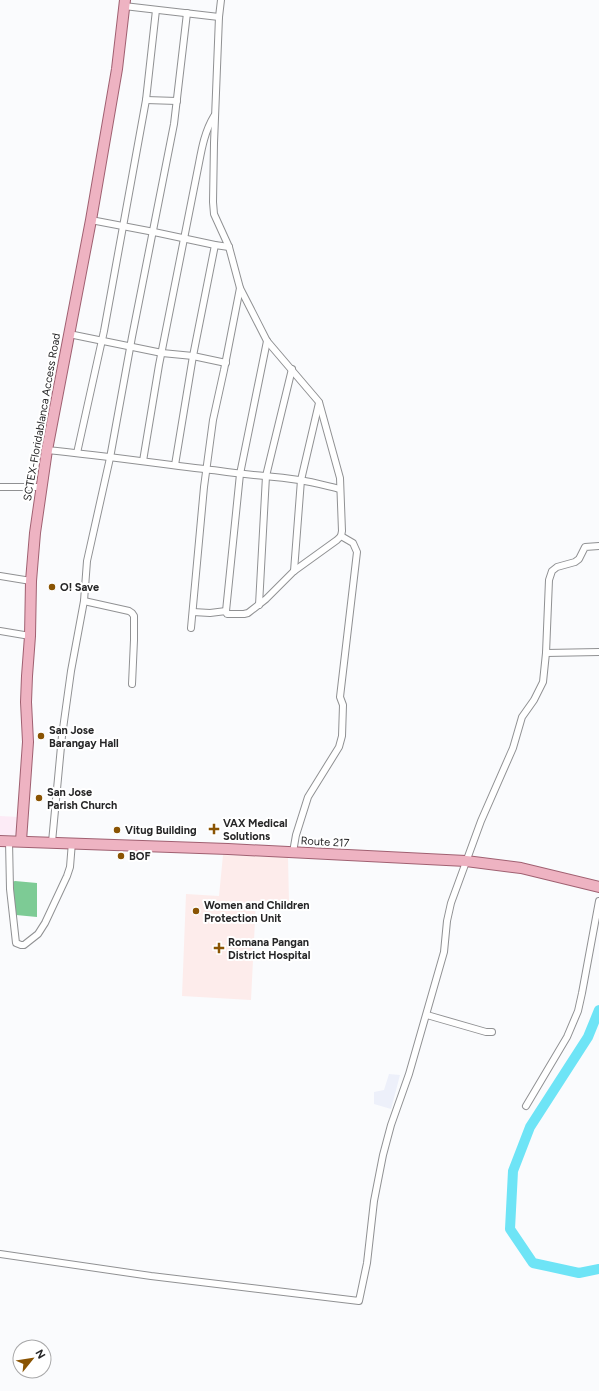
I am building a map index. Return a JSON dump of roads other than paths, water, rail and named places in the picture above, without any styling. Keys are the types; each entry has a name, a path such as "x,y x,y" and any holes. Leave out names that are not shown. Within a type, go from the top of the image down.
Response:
{"main road":[{"name":"SCTEX-Floridablanca Access Road","path":"21,841 28,742 26,702 30,636 31,581 35,533 47,450 91,220 117,69 125,3"},
{"name":"Route 217","path":"4,841 72,842 466,861 521,868 599,887"}],"street":[{"path":"194,612 226,611 227,614 244,614 259,605 294,571 341,536 342,531 340,478 320,402 267,341 240,288 229,247 214,214 215,114 219,17 222,0"},
{"path":"125,3 156,10 219,17"},
{"path":"77,453 103,340 146,100 156,10"},
{"path":"52,842 62,736 84,601 87,561 110,458 130,346 154,232 174,124 188,13"},
{"path":"146,100 177,101"},
{"path":"143,461 159,365 204,138 208,126 215,114"},
{"path":"91,220 229,247"},
{"path":"175,465 193,356 215,245"},
{"path":"191,628 194,612 204,488 213,420 240,288"},
{"path":"69,334 162,352 226,362"},
{"path":"226,611 240,474 267,341"},
{"path":"259,605 266,476 292,369"},
{"path":"294,571 300,480 320,402"},
{"path":"47,450 300,480 340,489"},
{"path":"0,487 42,487"},
{"path":"293,852 296,835 308,797 335,755 342,736 343,705 340,696 357,552 353,543 341,536"},
{"path":"0,1254 151,1276 358,1301 367,1263 374,1201 383,1155 391,1125 409,1074 444,952 447,921 451,904 481,821 513,748 522,718 534,700 543,682 546,653 549,580 552,571 557,567 575,562 579,559 585,548 599,546"},
{"path":"0,576 31,581"},
{"path":"84,601 129,611 134,616 132,684"},
{"path":"0,631 30,636"},
{"path":"546,653 599,652"},
{"path":"4,841 16,943 21,945 24,945 38,934 45,923 70,868 72,842"},
{"path":"526,1106 567,1037 578,1011 599,902"},
{"path":"427,1014 486,1032 492,1032"}],"waterway":[{"path":"599,1010 588,1037 530,1127 513,1171 510,1229 533,1263 579,1273 599,1269"}],"place":[{"name":"O! Save","path":"52,587"},
{"name":"San Jose Barangay Hall","path":"41,736"},
{"name":"San Jose Parish Church","path":"39,798"},
{"name":"VAX Medical Solutions","path":"214,829"},
{"name":"Vitug Building","path":"117,830"},
{"name":"BOF","path":"121,856"},
{"name":"Women and Children Protection Unit","path":"196,911"},
{"name":"Romana Pangan District Hospital","path":"219,948"}]}
